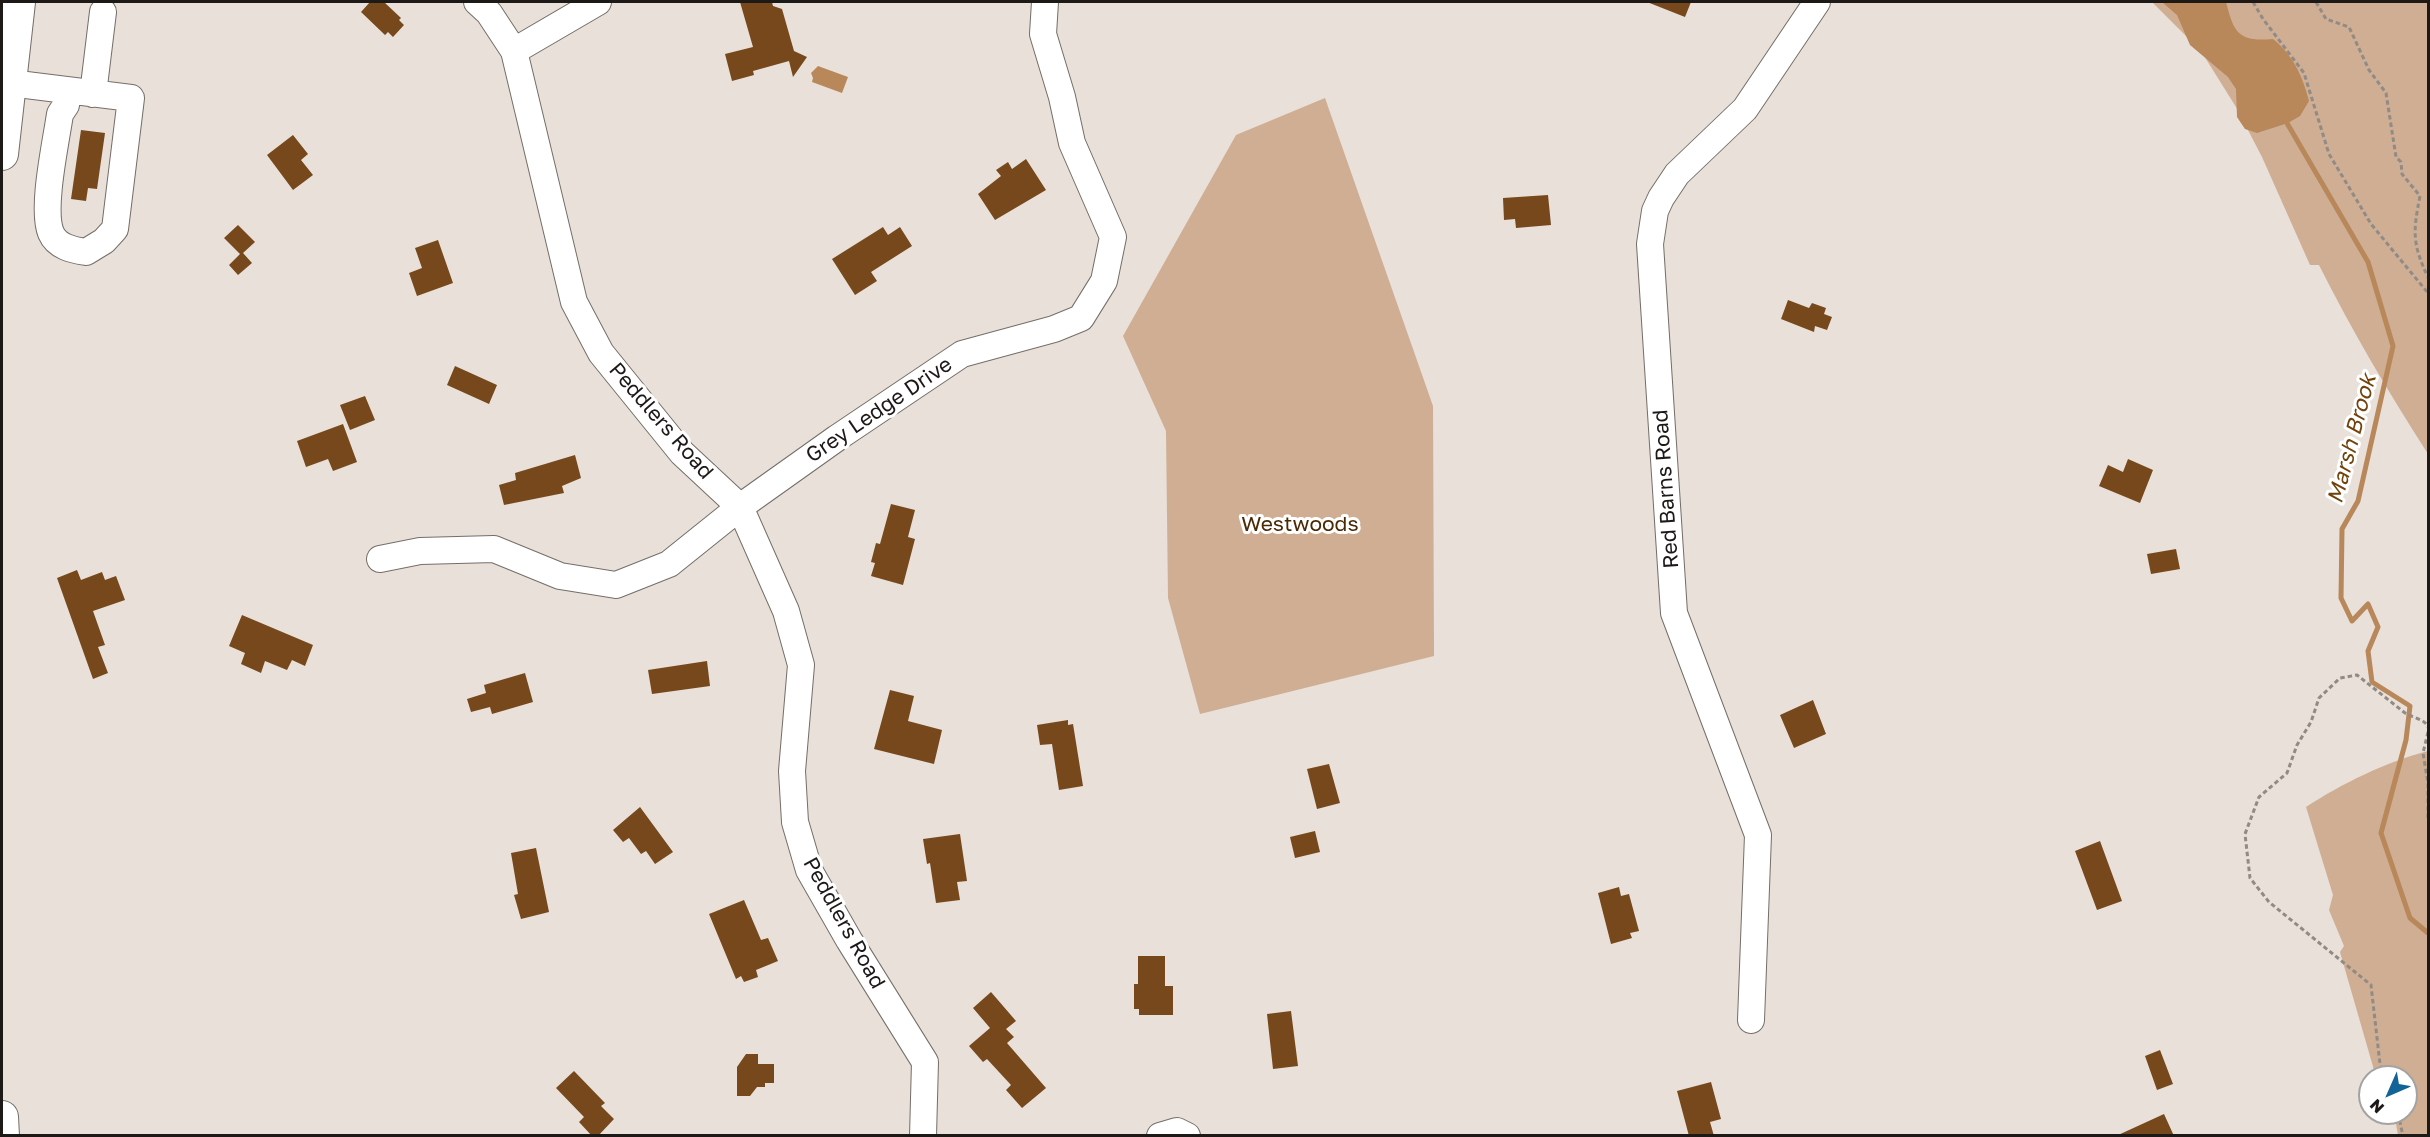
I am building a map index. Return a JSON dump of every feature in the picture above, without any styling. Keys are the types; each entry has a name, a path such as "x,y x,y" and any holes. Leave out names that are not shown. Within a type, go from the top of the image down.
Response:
{"main road":[{"path":"2,154 19,2"},
{"path":"2,1117 3,1136"}],"street":[{"name":"Peddlers Road","path":"477,2 489,13 514,51 574,302 601,353 675,444 740,507 786,611 801,665 792,771 795,822 809,870 849,940 925,1062 923,1136"},
{"path":"514,51 598,2"},
{"name":"Grey Ledge Drive","path":"380,559 420,551 494,549 560,576 616,585 669,564 740,507 962,354 1054,329 1081,318 1104,281 1113,237 1072,143 1044,34 1046,2"},
{"name":"Red Barns Road","path":"1751,1020 1758,835 1674,613 1650,244 1651,224 1661,198 1677,174 1745,109 1817,2"},
{"path":"10,83 86,97 131,98 115,229 104,241 86,252 66,248 52,235 47,217 60,114 86,97 103,12"},
{"path":"1160,1136 1177,1131 1187,1136"}],"path":[{"path":"2253,2 2268,26 2304,73 2329,153 2371,224 2428,293"},
{"path":"2316,2 2326,19 2349,27 2369,70 2386,93 2396,157 2401,162 2402,174 2420,196 2414,227 2417,255 2428,277"},
{"path":"2380,1065 2371,985 2269,902 2250,878 2244,834 2259,797 2287,772 2297,745 2311,722 2319,698 2340,678 2356,675 2405,713 2422,720 2428,727"},
{"path":"2428,732 2428,740 2423,753 2428,783 2428,818"}],"green space":[{"path":"2152,2 2428,2 2428,454 2371,361 2319,265 2310,265 2262,157 2236,107 2201,51"},
{"name":"Westwoods","path":"1325,98 1433,406 1434,656 1200,714 1168,598 1166,431 1123,336 1236,135"},
{"path":"2428,751 2428,1135 2398,1135 2396,1125 2418,1125 2418,1065 2373,1065 2340,952 2344,946 2329,910 2333,895 2306,807 2365,774"}],"shaded area":[{"path":"2162,2 2226,2 2232,21 2239,33 2252,39 2273,39 2292,59 2304,83 2309,101 2300,116 2288,123 2257,133 2245,129 2237,117 2236,89 2228,77 2190,45 2177,15"},
{"path":"818,66 848,77 842,93 812,82 811,73"}],"building":[{"path":"370,2 384,2 401,18 399,20 404,25 393,37 388,32 385,35 361,12"},
{"path":"740,2 772,2 773,6 782,9 794,51 807,57 793,77 789,61 753,71 754,75 732,81 725,54 753,47"},
{"path":"1647,2 1691,2 1685,17"},
{"path":"81,130 105,133 97,189 88,188 86,201 71,199"},
{"path":"293,135 308,154 301,160 313,175 293,190 267,155"},
{"path":"1026,159 1046,190 995,220 978,194 1001,176 996,170 1008,162 1012,169"},
{"path":"1548,195 1551,225 1516,228 1515,219 1504,220 1503,198"},
{"path":"238,225 255,242 243,253 252,263 238,275 229,265 240,254 224,238"},
{"path":"883,227 888,235 900,227 912,246 871,272 877,281 855,295 832,259"},
{"path":"438,240 453,283 417,296 409,273 422,268 415,248"},
{"path":"1788,300 1809,308 1812,303 1826,308 1824,314 1832,317 1827,330 1815,326 1814,332 1781,319"},
{"path":"455,366 497,385 489,404 447,385"},
{"path":"365,396 375,420 350,430 340,405"},
{"path":"343,424 357,462 333,471 328,459 306,467 297,441"},
{"path":"575,455 581,478 562,486 564,493 504,505 499,485 516,480 515,473"},
{"path":"2128,459 2153,470 2140,503 2099,486 2108,465 2123,472"},
{"path":"891,504 915,510 908,537 915,539 903,585 871,576 875,563 871,562 876,543 880,544"},
{"path":"2176,549 2180,569 2151,574 2147,554"},
{"path":"77,570 81,580 102,572 105,580 116,576 125,600 93,611 105,645 98,647 108,673 93,679 57,578"},
{"path":"242,615 313,645 305,666 292,660 287,670 265,661 261,673 241,664 245,653 229,646"},
{"path":"707,661 710,686 652,694 648,670"},
{"path":"525,673 533,702 492,714 490,707 471,712 467,699 486,693 484,685"},
{"path":"890,690 914,696 908,721 942,730 934,764 874,749"},
{"path":"1813,700 1826,734 1794,748 1780,715"},
{"path":"1068,720 1068,725 1073,724 1083,786 1059,790 1052,744 1040,745 1037,725"},
{"path":"1329,764 1340,803 1317,809 1307,769"},
{"path":"640,807 673,852 655,864 646,851 641,854 629,838 623,842 613,830"},
{"path":"1315,831 1320,852 1295,858 1290,837"},
{"path":"960,834 967,881 957,882 960,900 936,903 930,863 927,864 923,839"},
{"path":"2100,841 2122,901 2097,910 2075,851"},
{"path":"536,848 549,912 521,919 514,895 518,894 511,853"},
{"path":"1619,887 1621,896 1629,894 1639,931 1630,933 1632,938 1611,944 1598,893"},
{"path":"744,900 761,940 768,938 778,961 756,970 758,977 744,982 741,976 736,979 709,914"},
{"path":"1138,956 1165,956 1165,986 1173,986 1173,1015 1139,1015 1139,1009 1134,1009 1134,984 1138,984"},
{"path":"991,992 1016,1021 1006,1029 1014,1037 1007,1043 1046,1088 1022,1108 1006,1090 1011,1085 987,1059 983,1062 969,1046 990,1028 973,1008"},
{"path":"1291,1011 1298,1066 1273,1069 1267,1014"},
{"path":"2160,1050 2173,1084 2157,1090 2145,1056"},
{"path":"746,1054 758,1054 758,1064 774,1064 774,1083 765,1083 765,1087 757,1087 750,1096 737,1096 737,1067"},
{"path":"574,1071 605,1103 601,1106 614,1119 598,1136 592,1136 579,1122 584,1117 556,1088"},
{"path":"1711,1082 1721,1119 1710,1122 1714,1136 1689,1136 1677,1091"},
{"path":"2164,1114 2174,1136 2116,1136"}],"waterway":[{"name":"Marsh Brook","path":"2284,118 2368,262 2393,346 2358,501 2342,529 2341,598 2352,621 2368,604 2378,627 2368,651 2372,682 2410,706 2406,740 2381,833 2410,918 2428,933"}]}
